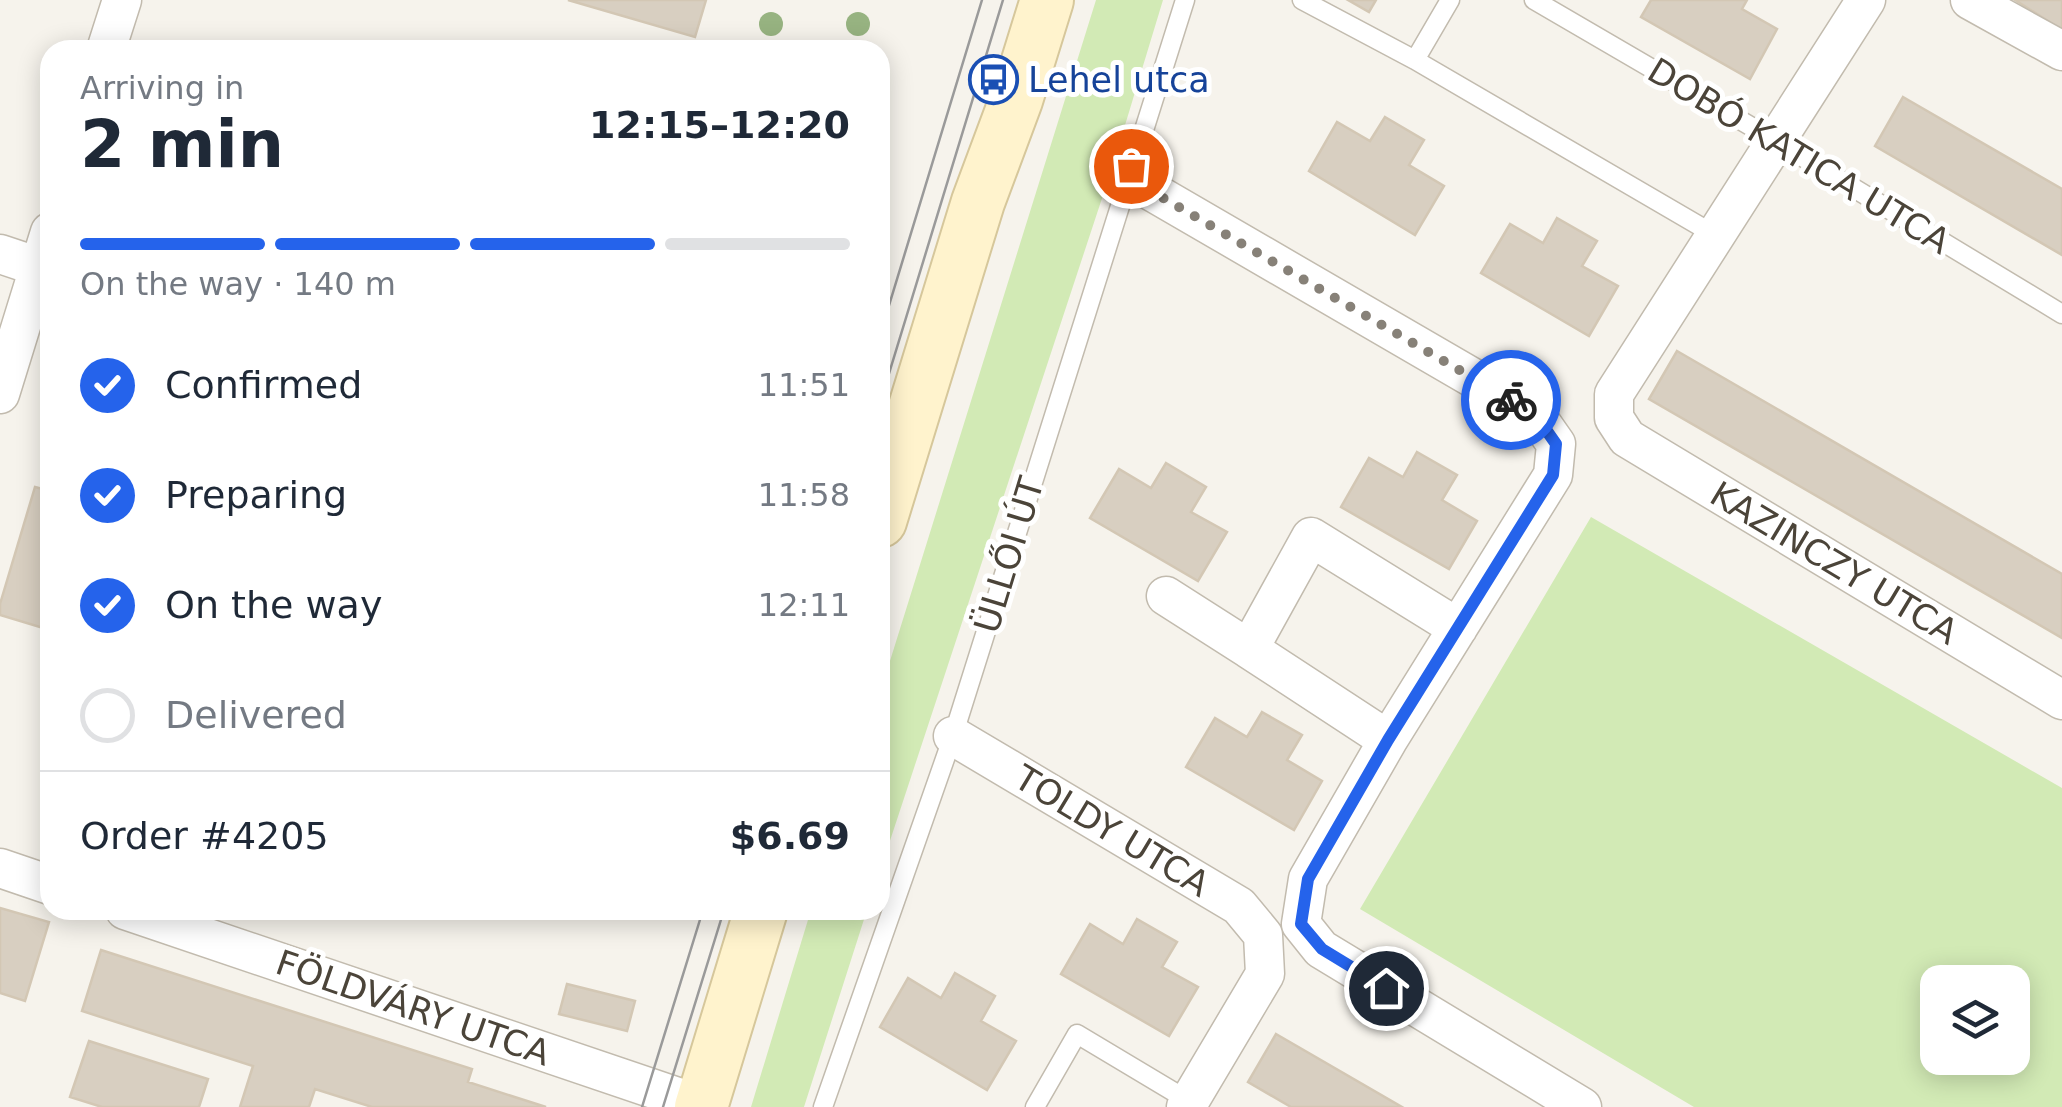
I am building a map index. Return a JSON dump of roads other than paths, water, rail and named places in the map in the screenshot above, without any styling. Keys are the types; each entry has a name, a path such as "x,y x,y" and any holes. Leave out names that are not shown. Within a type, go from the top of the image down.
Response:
{"main road":[{"path":"890,488 978,202 1047,0"},
{"path":"701,1106 758,920"}],"street":[{"path":"109,40 122,0"},
{"path":"1715,235 1866,0"},
{"path":"1970,0 2062,51"},
{"path":"1127,177 1535,414 1556,444 1553,475 1388,740 1308,879 1301,924 1322,949 1582,1107"},
{"name":"KAZINCZY UTCA","path":"1715,235 1614,394 1614,418 1626,438 2062,700"},
{"path":"0,254 40,250"},
{"path":"0,394 40,265"},
{"path":"1249,648 1311,537 1458,628"},
{"path":"1166,596 1388,740"},
{"name":"TOLDY UTCA","path":"953,736 1239,906 1263,935 1265,974 1188,1104"},
{"path":"0,868 40,881"},
{"name":"FÖLDVÁRY UTCA","path":"154,920 701,1106"}],"lane":[{"name":"ÜLLŐI ÚT","path":"890,916 953,736 1185,0"},
{"path":"1302,0 1416,60 1715,235"},
{"path":"1416,60 1450,0"},
{"name":"DOBÓ KATICA UTCA","path":"1534,0 1776,140 2062,314"},
{"name":"ÜLLŐI ÚT","path":"823,1107 889,920"},
{"path":"1035,1107 1078,1034 1188,1104"}],"tram line":[{"path":"890,302 982,0"},
{"path":"890,370 1003,0"},
{"path":"642,1107 700,920"},
{"path":"663,1107 721,920"}],"place":[{"name":"Lehel utca","path":"993,80"}]}
